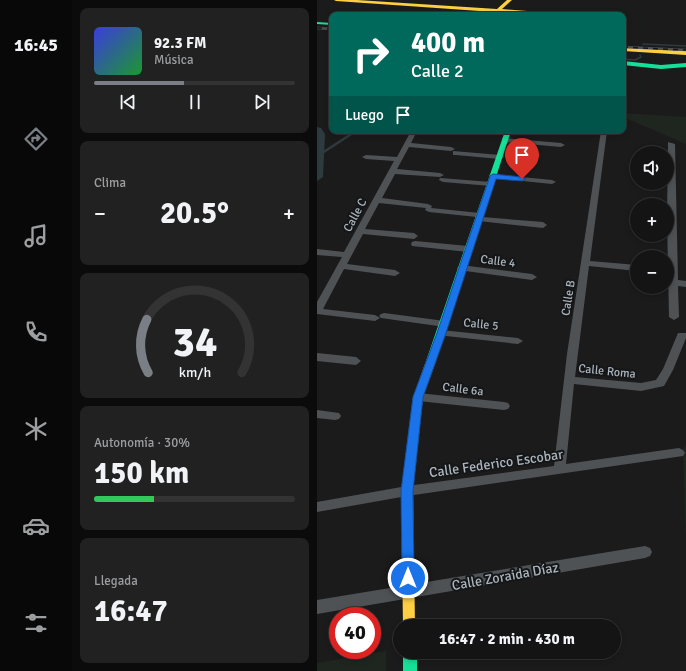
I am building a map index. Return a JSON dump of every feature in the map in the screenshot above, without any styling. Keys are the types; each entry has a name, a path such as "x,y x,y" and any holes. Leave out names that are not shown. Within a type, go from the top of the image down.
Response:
{"street":[{"path":"335,0 496,8"},
{"path":"363,0 496,8 514,12"},
{"path":"317,22 329,24"},
{"path":"317,30 329,31"},
{"path":"626,44 686,48"},
{"path":"626,49 686,53"},
{"path":"626,63 652,64 662,61 664,58 643,50"},
{"path":"626,63 661,67 686,66"},
{"name":"Calle C","path":"317,311 412,134"},
{"name":"Calle B","path":"559,470 569,380 587,263 604,134"},
{"path":"409,619 407,491 418,397 443,328 461,268 507,135 561,145"},
{"path":"670,250 671,144"},
{"path":"406,145 499,157"},
{"path":"366,157 399,159"},
{"path":"392,171 442,177 552,182"},
{"path":"377,200 479,217 543,225"},
{"path":"360,231 468,249"},
{"path":"317,252 347,255"},
{"path":"587,263 630,267"},
{"path":"341,266 395,273"},
{"name":"Calle 4","path":"461,268 532,277"},
{"path":"674,283 686,284"},
{"path":"673,294 674,317"},
{"name":"Calle 5","path":"317,311 379,317 518,341"},
{"name":"Calle Roma","path":"569,380 641,387 660,383 668,370 682,335"},
{"path":"317,357 356,362"},
{"name":"Calle 6a","path":"418,397 504,406"},
{"path":"317,414 335,416"},
{"name":"Calle Federico Escobar","path":"317,507 407,491 679,453"},
{"name":"Calle Zoraida Díaz","path":"317,607 645,552"},
{"path":"410,659 411,671"}],"shaded area":[{"path":"626,113 686,117 686,144 626,118"},
{"path":"686,444 686,542 683,450"},
{"path":"386,651 386,671 317,671 317,663 340,659 381,659 381,652"}],"waterway":[{"path":"643,44 686,46"},
{"path":"626,59 635,60 641,57 640,55"},
{"path":"317,131 319,134 317,177"},
{"path":"319,155 351,134"}],"railway":[{"path":"317,28 329,29"},
{"path":"626,47 686,50"}],"traffic: fast":[{"path":"317,23 329,24"},
{"path":"626,63 661,67 686,65"},
{"path":"430,364 507,134"},
{"path":"410,659 410,671"}],"traffic: slow":[{"path":"336,0 522,12"},
{"path":"496,12 510,0"},
{"path":"626,49 686,53"},
{"path":"409,619 407,491 418,397 430,364"}],"route":[{"path":"408,578 407,491 418,397 441,333 461,268 493,176 522,179"}]}
